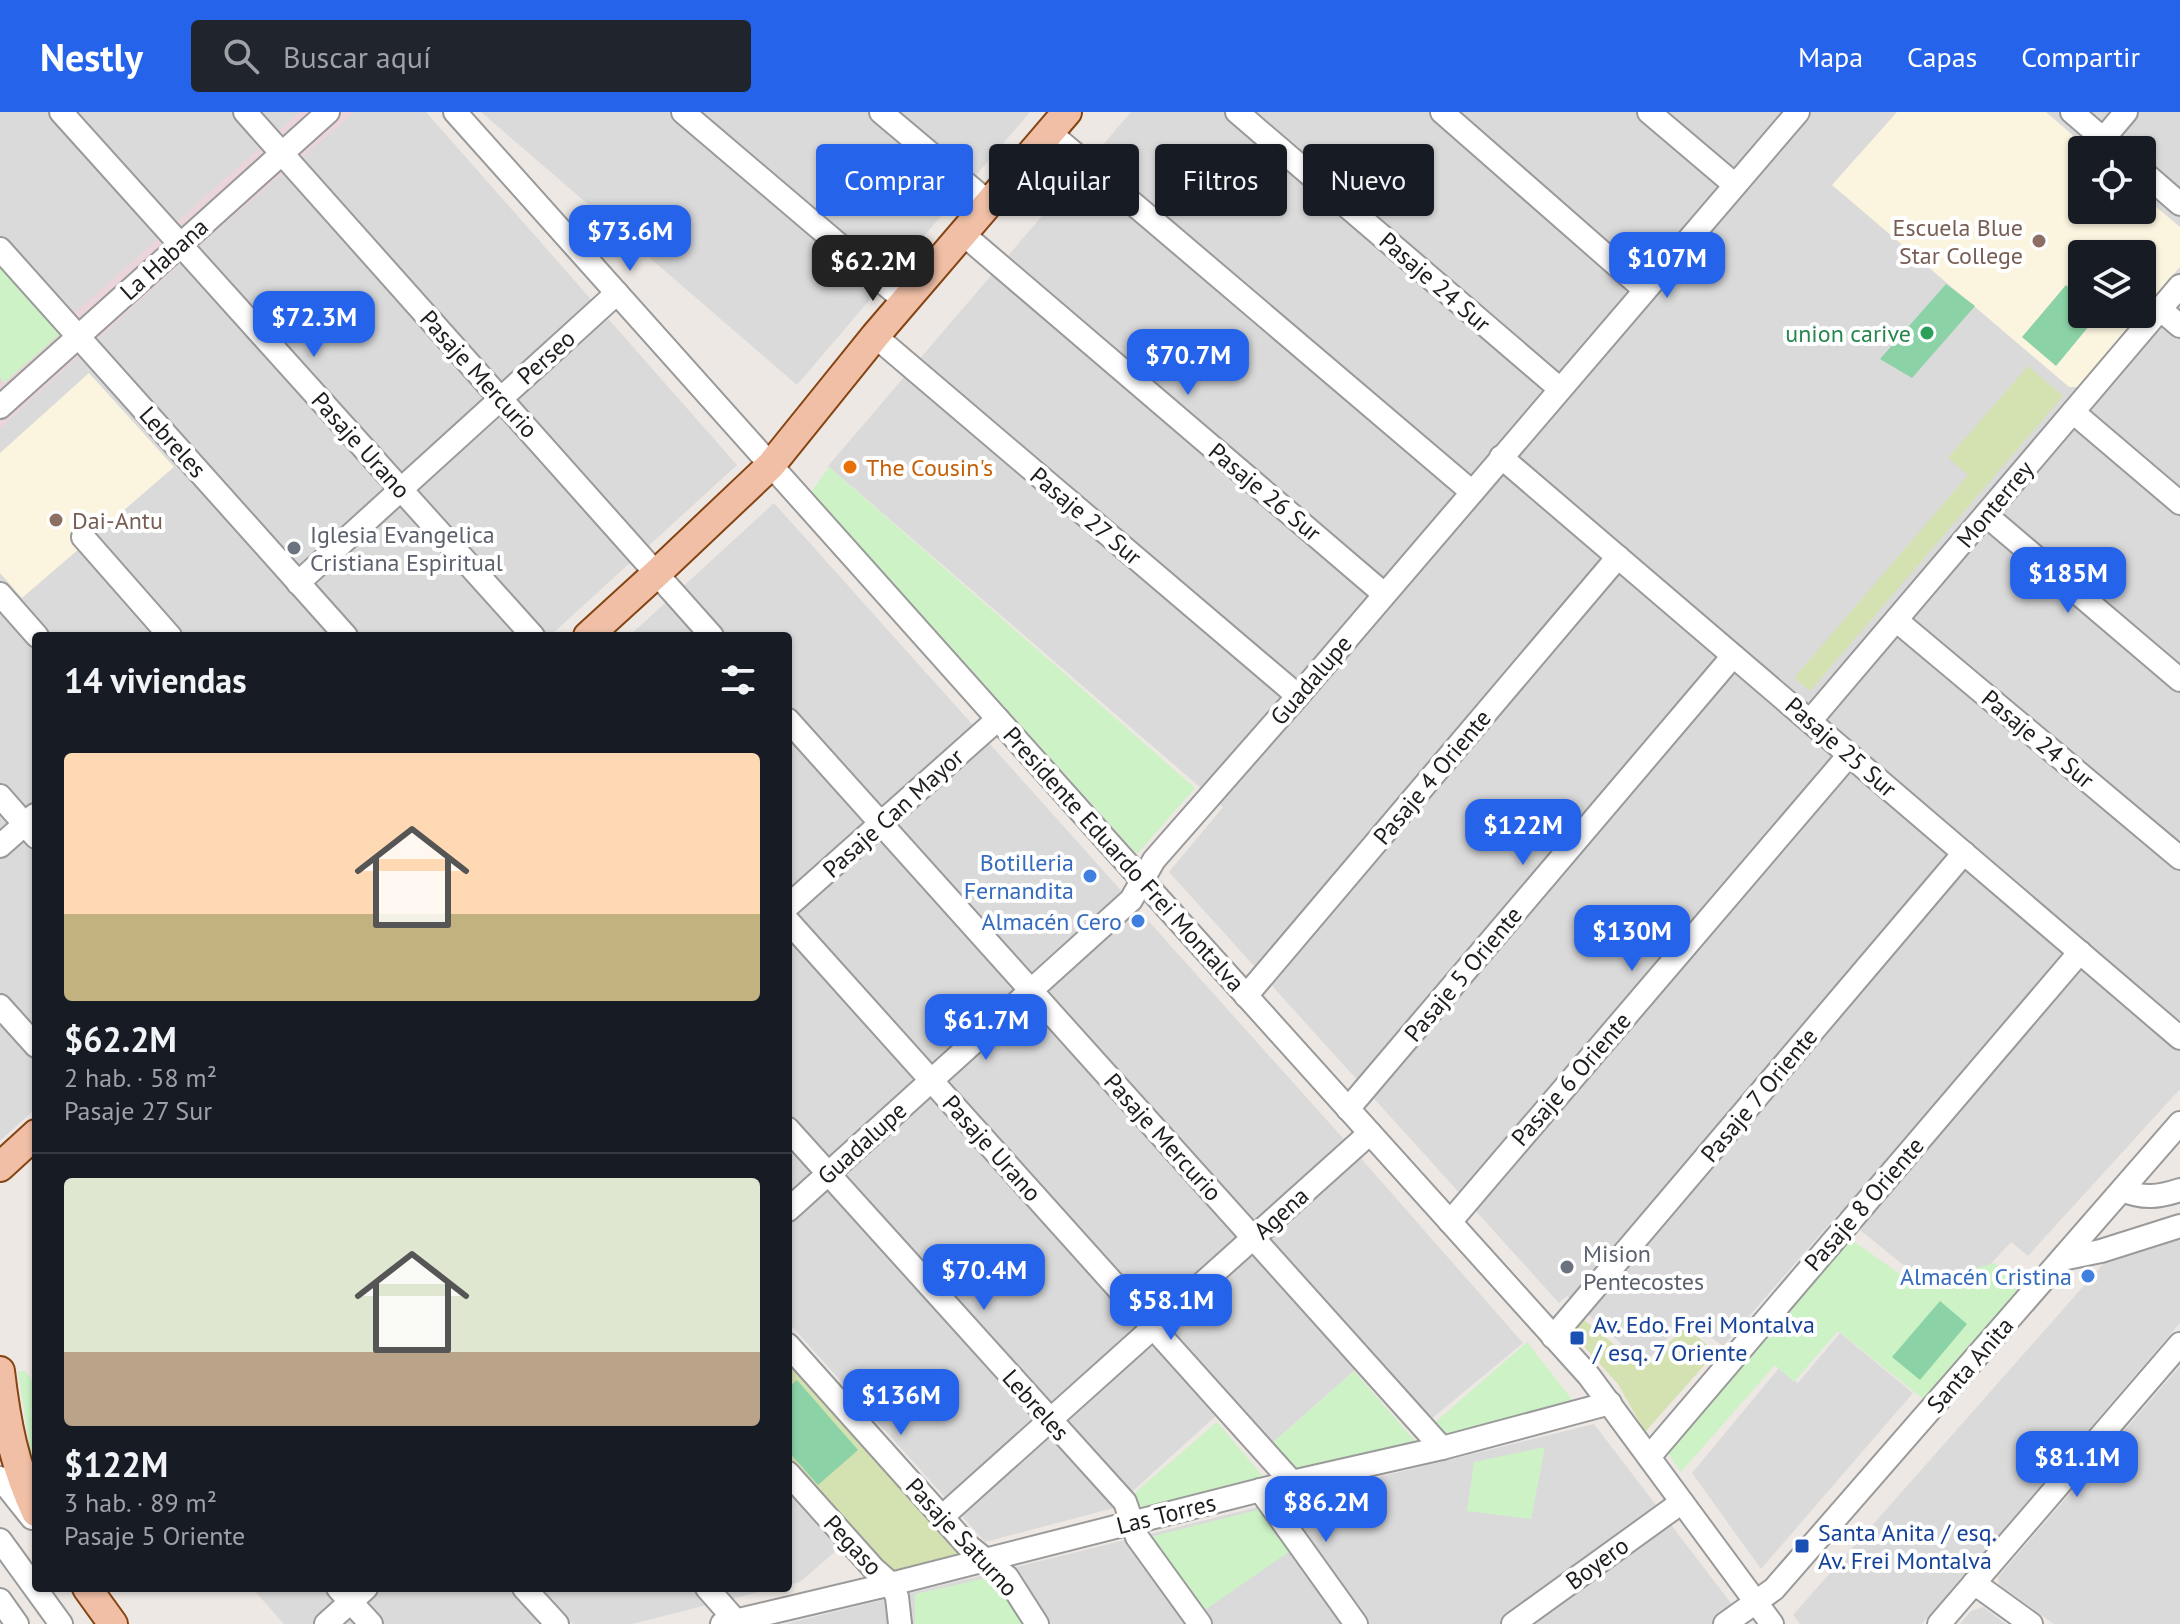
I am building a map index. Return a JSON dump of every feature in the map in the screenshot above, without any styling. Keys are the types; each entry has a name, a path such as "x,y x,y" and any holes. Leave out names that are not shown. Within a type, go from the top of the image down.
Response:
{"main road":[{"path":"1039,144 1058,122"},
{"path":"592,632 771,465 875,336 989,203"},
{"path":"0,1167 32,1138"},
{"path":"0,1371 11,1447 32,1503"},
{"path":"90,1592 113,1624"}],"street":[{"name":"Pasaje Urano","path":"61,112 529,632"},
{"name":"Pasaje Mercurio","path":"245,112 709,632"},
{"name":"La Habana","path":"3,398 79,336 328,112"},
{"name":"Presidente Eduardo Frei Montalva","path":"455,112 1589,1376 1772,1624"},
{"path":"683,112 905,301"},
{"path":"881,112 989,203"},
{"name":"Pasaje 24 Sur","path":"1237,112 1560,389"},
{"path":"1442,112 1645,290"},
{"path":"1649,112 1735,185"},
{"name":"Guadalupe","path":"792,1206 1131,900 1154,860 1798,112"},
{"path":"2072,112 2100,136"},
{"path":"2114,136 2126,112"},
{"path":"1058,122 1472,492"},
{"path":"2156,183 2180,204"},
{"name":"Pasaje 26 Sur","path":"963,234 1384,594"},
{"name":"Lebreles","path":"0,249 342,632"},
{"name":"Monterrey","path":"1810,721 2180,286"},
{"name":"Perseo","path":"298,583 617,293"},
{"path":"2160,309 2180,326"},
{"name":"Pasaje 27 Sur","path":"875,336 1298,696"},
{"path":"2073,412 2180,503"},
{"name":"Pasaje 25 Sur","path":"1501,457 2180,1038"},
{"path":"1986,515 2180,680"},
{"path":"83,537 166,632"},
{"name":"Pasaje 4 Oriente","path":"1246,996 1618,557"},
{"path":"0,594 33,632"},
{"name":"Pasaje 24 Sur","path":"1896,620 2180,858"},
{"name":"Pasaje 5 Oriente","path":"1348,1109 1733,656"},
{"name":"Pasaje Can Mayor","path":"792,902 998,719"},
{"name":"Pasaje Mercurio","path":"792,724 1442,1448"},
{"name":"Pasaje 6 Oriente","path":"1450,1222 1849,755"},
{"path":"0,796 32,825 0,846"},
{"name":"Pasaje 7 Oriente","path":"1553,1337 1964,853"},
{"name":"Pasaje Urano","path":"792,925 1292,1482"},
{"name":"Pasaje 8 Oriente","path":"1649,1457 2080,952"},
{"path":"0,1006 32,1042"},
{"name":"Santa Anita","path":"1725,1624 1774,1589 2180,1123"},
{"name":"Agena","path":"942,1517 1370,1133"},
{"name":"Lebreles","path":"792,1134 1125,1502 1140,1542 1200,1624"},
{"path":"2122,1190 2148,1197 2180,1190"},
{"path":"2062,1259 2101,1251 2180,1226"},
{"path":"1939,1624 2180,1344"},
{"name":"Pasaje Saturno","path":"792,1349 967,1545 1007,1577 1037,1624"},
{"name":"Las Torres","path":"729,1622 797,1615 891,1584 985,1559 1442,1448 1610,1403"},
{"name":"Pegaso","path":"792,1477 891,1584 897,1597 900,1624"},
{"path":"0,1478 32,1516"},
{"path":"1260,1490 1356,1624"},
{"name":"Boyero","path":"1513,1624 1682,1502"},
{"path":"0,1540 32,1584"},
{"path":"1974,1583 2031,1624"},
{"path":"38,1592 61,1624"},
{"path":"326,1624 351,1592 371,1624"},
{"path":"528,1592 557,1624"},
{"path":"710,1592 729,1622"},
{"path":"0,1600 17,1624"}],"shaded area":[{"path":"0,112 426,112 737,465 554,632 32,632 32,1112 0,1141"},
{"path":"300,112 355,112 226,222 0,428 0,380"},
{"path":"481,112 1030,112 1003,144 989,144 989,160 973,179 973,144 816,144 816,216 941,216 797,385"},
{"path":"1131,112 2180,112 2180,1089 2028,1256 2011,1242 1985,1270 1928,1285 1839,1213 1723,1346 1685,1319 1644,1364 1567,1296 1559,1303 1169,872 1223,807 828,466 1042,216 1139,216 1139,144 1104,144"},
{"name":"Escuela Blue Star College","path":"1897,112 2046,112 2074,136 2068,136 2068,224 2156,224 2156,207 2180,227 2180,267 2156,295 2156,240 2068,240 2068,328 2128,328 2078,387 2069,387 1832,185"},
{"name":"Dai-Antu","path":"89,373 174,467 22,598 0,573 0,453"},
{"path":"774,503 1523,1343 1430,1420 1372,1355 1270,1445 1229,1404 1114,1508 985,1542 792,1326 792,632 633,632"},
{"path":"2180,1240 2180,1323 1922,1624 1800,1624 1793,1615 2103,1264"},
{"path":"1840,1333 1913,1393 1761,1569 1692,1473 1779,1368 1798,1383"},
{"path":"2180,1366 2180,1624 2054,1624 1999,1585 1998,1577"},
{"path":"1594,1424 1747,1624 785,1624"},
{"path":"792,1497 838,1549 800,1582 792,1584"},
{"path":"256,1592 759,1592 632,1624 573,1624 554,1608 535,1624 284,1624"},
{"path":"1983,1607 2006,1624 1960,1624 1971,1611"}],"green space":[{"path":"0,266 61,333 4,383 0,378"},
{"name":"union carive","path":"1946,284 1975,306 1912,378 1880,359"},
{"path":"2066,285 2068,287 2068,328 2087,328 2056,366 2022,337"},
{"path":"2028,366 2063,396 1810,691 1794,678 1968,475 1948,458"},
{"path":"829,467 1195,788 1137,854 811,492"},
{"path":"1849,1238 1914,1284 1995,1263 2022,1289 1927,1402 1838,1331 1794,1382 1775,1365 1681,1472 1665,1449"},
{"path":"1940,1301 1967,1324 1920,1380 1892,1357"},
{"path":"1583,1319 1643,1368 1685,1327 1716,1352 1645,1432 1618,1384 1571,1332"},
{"path":"1527,1342 1574,1402 1438,1436 1431,1426"},
{"path":"792,1367 958,1554 887,1574 792,1468"},
{"path":"25,1371 32,1380 32,1461 18,1372"},
{"path":"1354,1371 1415,1441 1289,1472 1268,1447"},
{"path":"797,1380 858,1450 818,1485 792,1456 792,1384"},
{"path":"1217,1422 1265,1479 1139,1512 1129,1498"},
{"path":"1545,1447 1531,1519 1467,1511 1474,1462"},
{"path":"1261,1509 1290,1551 1202,1612 1150,1537"},
{"path":"991,1577 1028,1624 915,1624 915,1594"}],"place":[{"name":"Escuela Blue Star College","path":"2039,241"},
{"name":"union carive","path":"1927,333"},
{"name":"The Cousin's","path":"850,467"},
{"name":"Dai-Antu","path":"56,520"},
{"name":"Iglesia Evangelica Cristiana Espiritual","path":"294,548"},
{"name":"Botilleria Fernandita","path":"1090,876"},
{"name":"Almacén Cero","path":"1138,921"},
{"name":"Mision Pentecostes","path":"1567,1267"},
{"name":"Almacén Cristina","path":"2088,1276"},
{"name":"Av. Edo. Frei Montalva / esq. 7 Oriente","path":"1577,1338"},
{"name":"Santa Anita / esq. Av. Frei Montalva","path":"1802,1546"}]}
